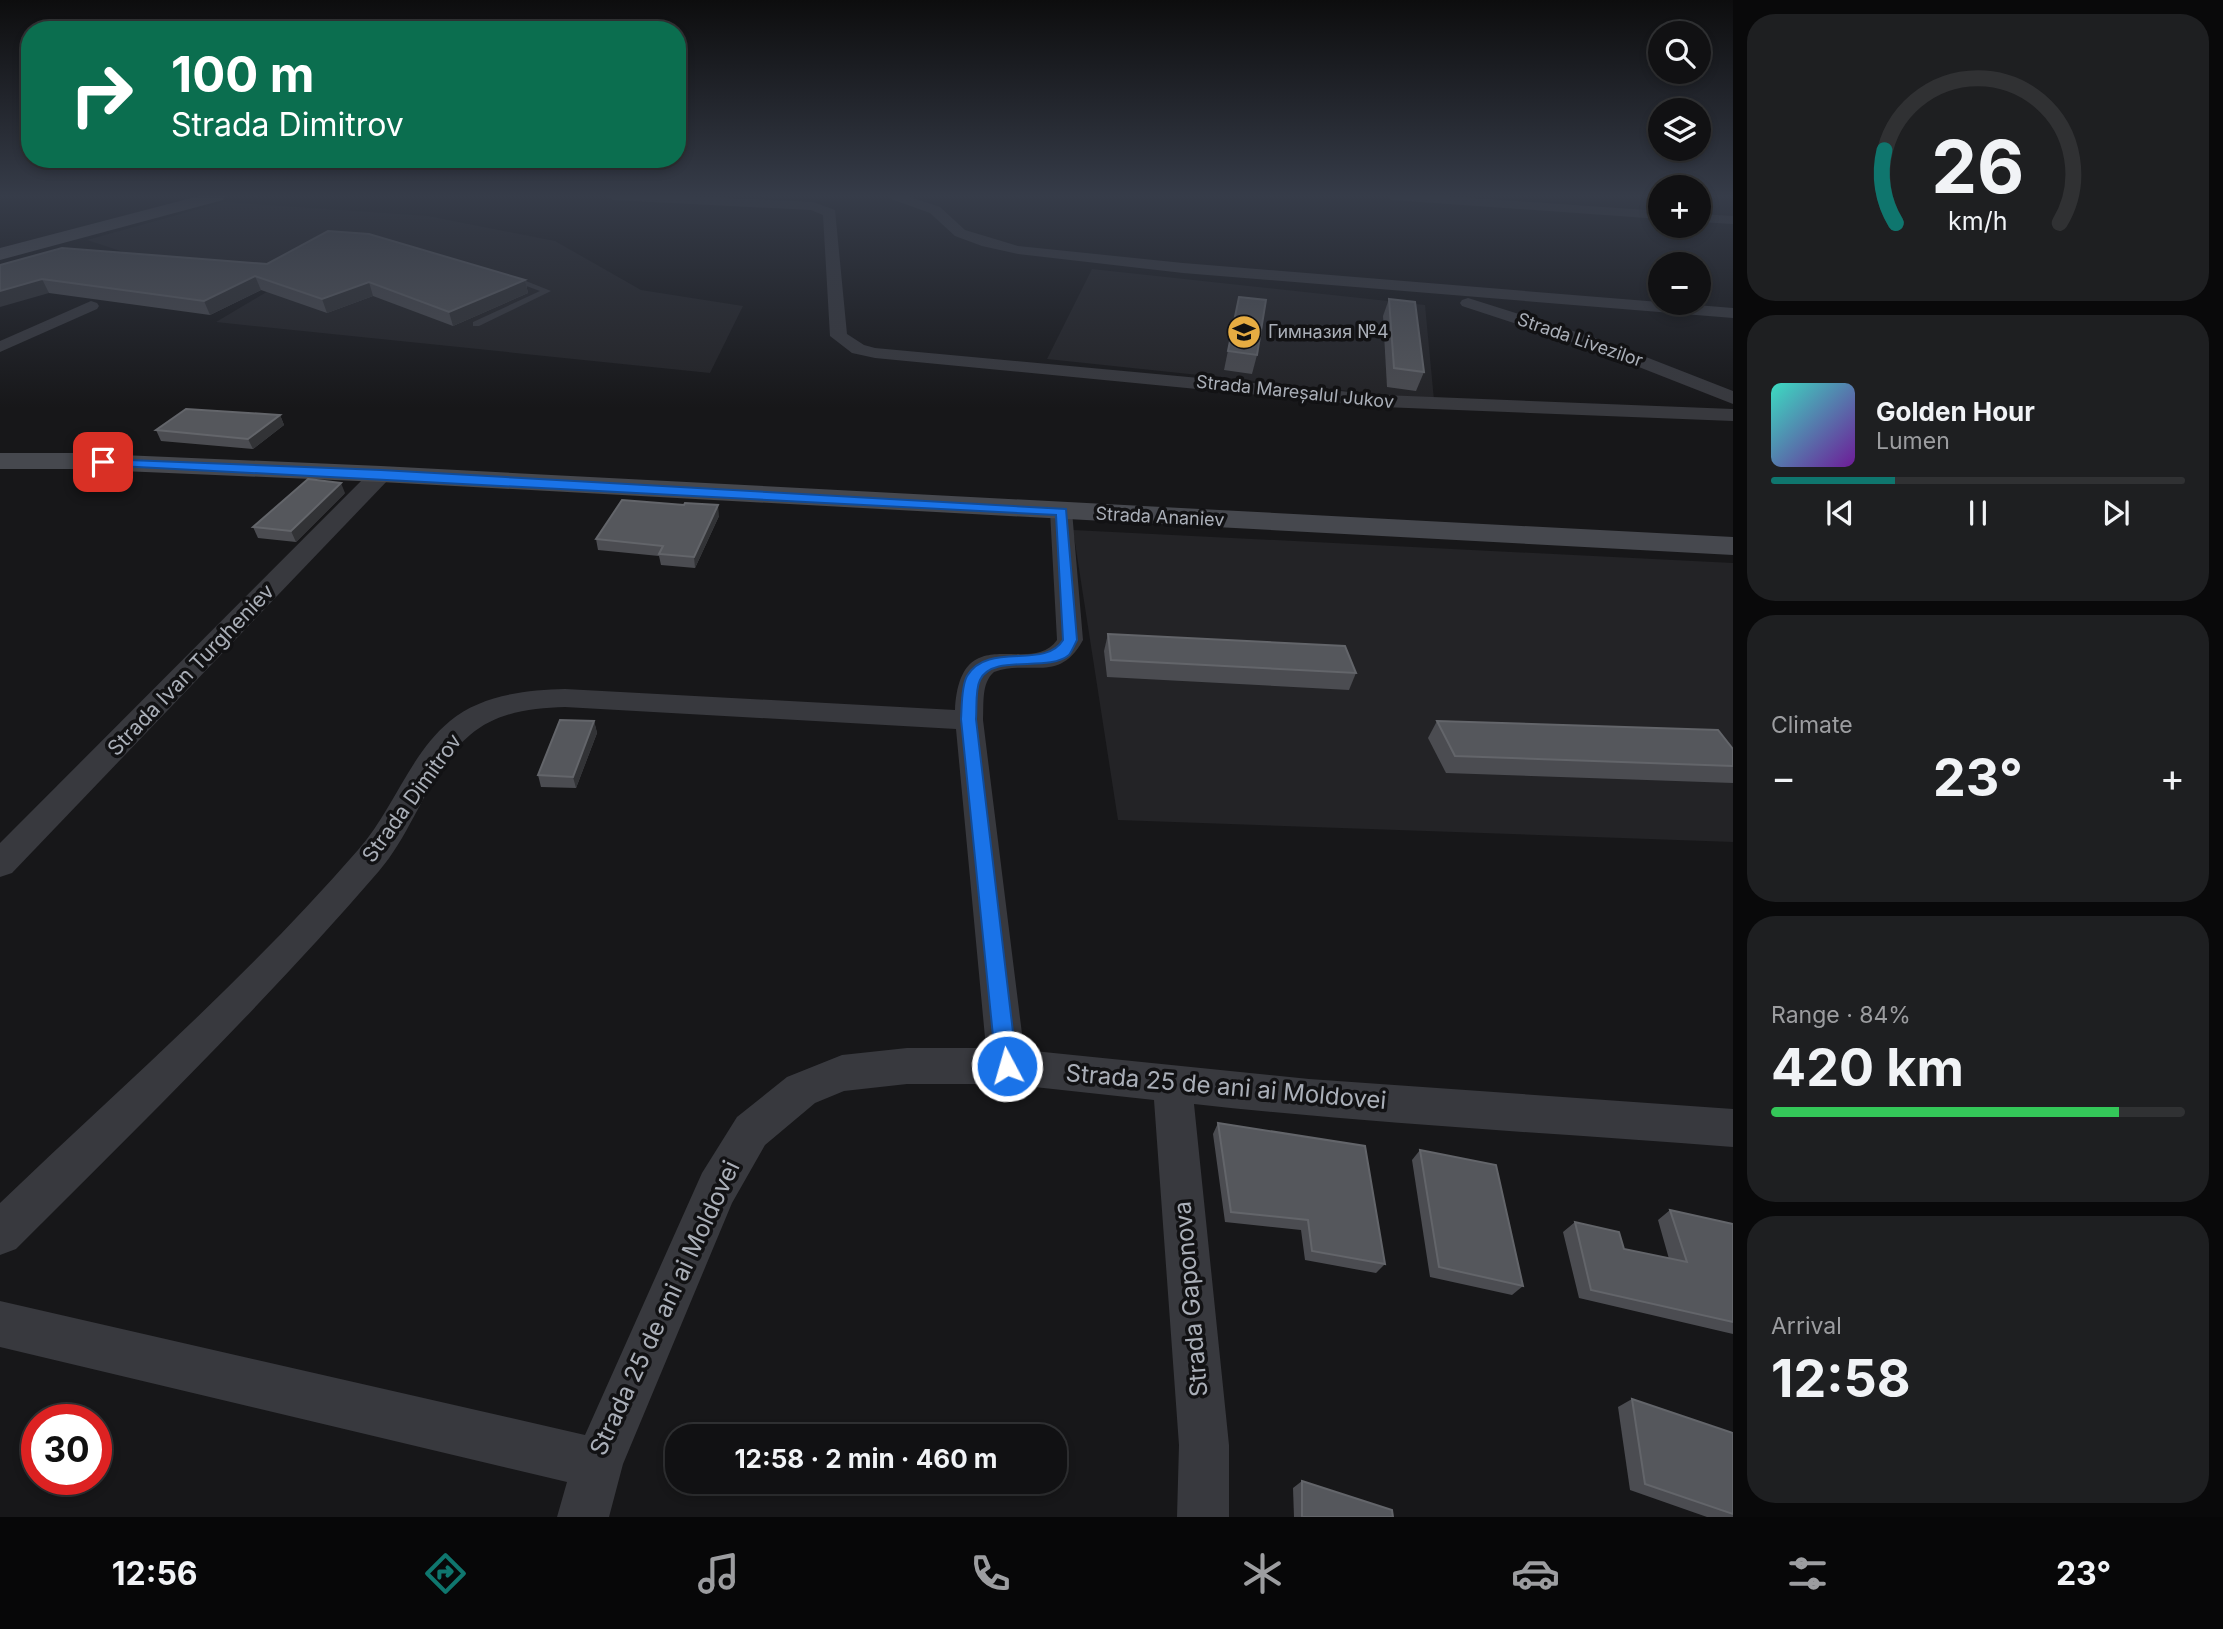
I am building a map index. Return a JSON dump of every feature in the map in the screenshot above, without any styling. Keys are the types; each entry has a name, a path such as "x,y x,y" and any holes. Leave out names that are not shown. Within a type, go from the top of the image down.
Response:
{"street":[{"name":"Strada Mareșalul Jukov","path":"834,267 839,336 858,349 875,354 1383,401 1733,415"},
{"path":"1172,267 1733,313"},
{"name":"Strada Livezilor","path":"1424,289 1599,345 1733,398"},
{"path":"0,347 92,306"},
{"name":"Strada Ananiev","path":"0,461 75,461 381,474 1733,546"},
{"name":"Strada Ivan Turgheniev","path":"0,864 381,474"},
{"path":"1007,1066 969,719 973,678 985,666 1019,659 1046,660 1063,652 1070,640 1061,512"},
{"name":"Strada Dimitrov","path":"0,1233 276,962 374,854 444,744 461,728 483,714 505,704 533,699 565,698 969,719"},
{"name":"Strada 25 de ani ai Moldovei","path":"0,1324 598,1464 717,1188 751,1131 801,1090 842,1073 907,1066 1007,1066 1309,1098 1733,1128"},
{"name":"Strada Gaponova","path":"1172,1082 1204,1445 1203,1517"},
{"path":"583,1517 598,1464"}],"lane":[{"path":"476,324 547,291 521,281"}],"shaded area":[{"path":"174,267 600,267 641,290 743,306 710,373 216,322 290,278"},
{"name":"Гимназия №4","path":"1092,269 1425,305 1434,400 1047,359"},
{"path":"1073,530 1733,563 1733,842 1118,820"}],"building":[{"path":"0,267 480,267 525,280 449,312 369,282 322,299 255,276 204,301 42,279 0,291"},
{"path":"1239,297 1266,300 1257,355 1228,351"},
{"path":"1389,299 1415,302 1424,372 1394,368"},
{"path":"186,409 280,415 248,439 156,430"},
{"path":"308,479 341,483 291,531 253,527"},
{"path":"622,500 718,505 694,557 659,554 663,546 596,539"},
{"path":"1108,634 1345,646 1356,673 1111,660"},
{"path":"560,720 594,721 573,777 538,775"},
{"path":"1437,721 1718,730 1733,749 1733,766 1455,756"},
{"path":"1218,1123 1365,1146 1385,1264 1312,1251 1308,1220 1231,1212"},
{"path":"1420,1150 1496,1165 1523,1286 1439,1267"},
{"path":"1670,1210 1733,1224 1733,1322 1591,1290 1575,1222 1619,1232 1624,1249 1687,1262"},
{"path":"1632,1399 1733,1433 1733,1514 1645,1484"},
{"path":"1302,1481 1392,1510 1393,1517 1302,1517"}],"place":[{"name":"Гимназия №4","path":"1244,332"}],"route":[{"path":"103,462 381,474 1061,512 1070,640 1063,652 1046,660 1019,659 985,666 973,678 971,696 969,719 1007,1066"}]}
